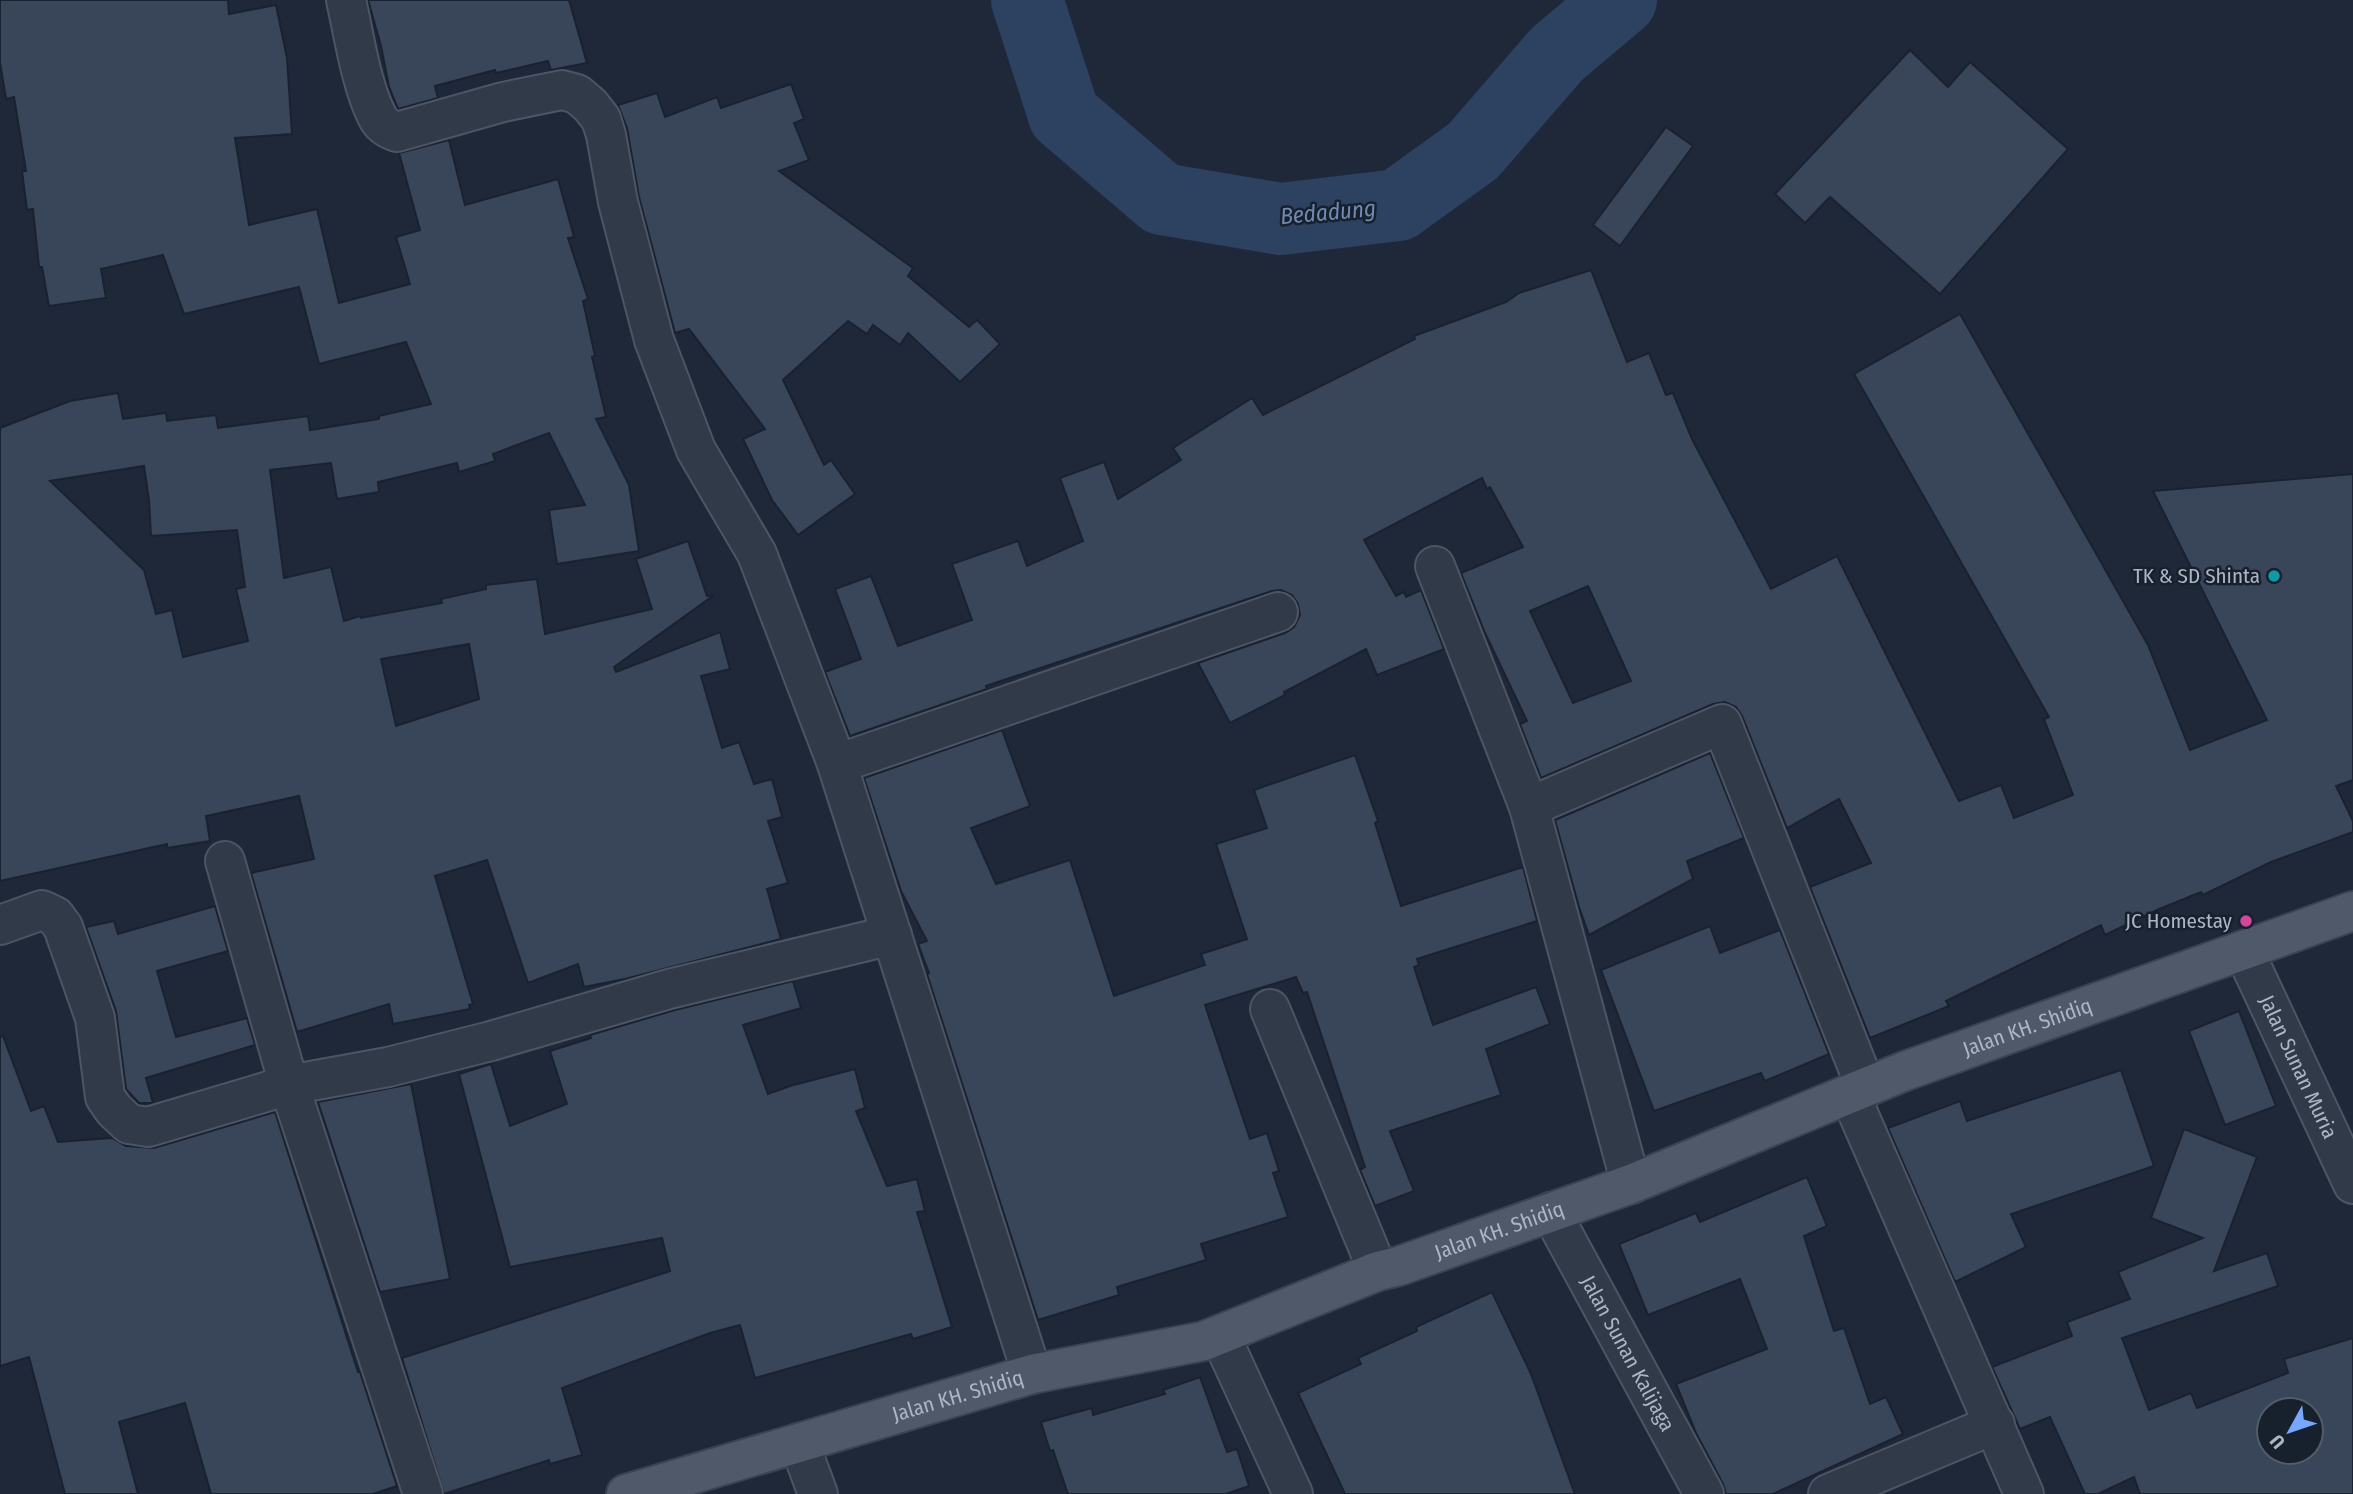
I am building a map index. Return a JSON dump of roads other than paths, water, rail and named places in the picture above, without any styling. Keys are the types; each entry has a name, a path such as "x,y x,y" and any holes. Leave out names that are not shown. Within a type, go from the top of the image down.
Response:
{"main road":[{"name":"Jalan KH. Shidiq","path":"626,1494 1032,1374 1203,1341 1378,1270 1399,1266 1632,1184 1905,1071 2353,911"}],"street":[{"path":"346,0 368,91 377,118 388,129 397,132 562,90 578,94 601,119 618,202 654,340 696,450 757,554 837,764 1032,1374"},
{"path":"1435,566 1529,807 1632,1184"},
{"path":"837,764 1278,612"},
{"path":"1529,807 1723,724 1858,1091 2024,1494"},
{"path":"225,861 289,1086 423,1494"},
{"path":"0,925 42,910 55,916 63,927 94,1018 106,1097 114,1110 130,1124 148,1127 289,1086 491,1041 669,989 892,935"},
{"name":"Jalan Sunan Muria","path":"2244,951 2353,1184"},
{"path":"1270,1009 1378,1270"},
{"name":"Jalan Sunan Kalijaga","path":"1551,1212 1704,1494"},
{"path":"1220,1335 1293,1494"},
{"path":"1828,1494 1995,1424"},
{"path":"799,1443 818,1494"}],"waterway":[{"name":"Bedadung","path":"1027,0 1064,115 1162,199 1281,219 1398,205 1473,151 1557,54 1621,0"}],"place":[{"name":"TK & SD Shinta","path":"2274,576"},
{"name":"JC Homestay","path":"2246,921"}]}
